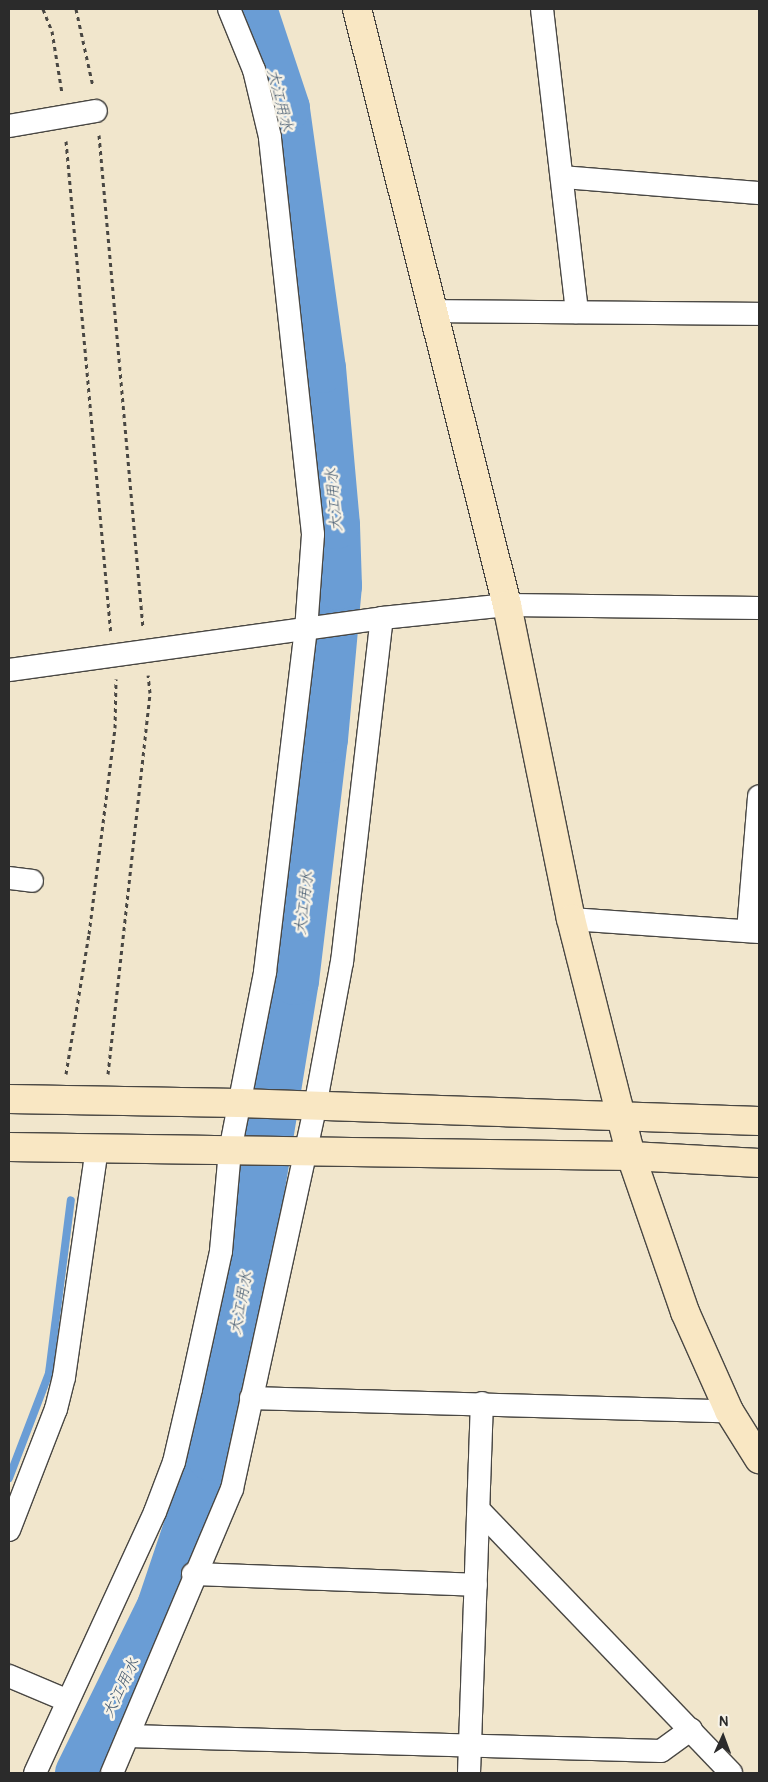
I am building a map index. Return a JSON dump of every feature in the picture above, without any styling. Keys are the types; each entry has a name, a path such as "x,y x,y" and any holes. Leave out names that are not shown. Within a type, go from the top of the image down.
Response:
{"street":[{"path":"35,1773 66,1700 155,1512 174,1462 221,1251 234,1151 265,972 309,629 313,534 270,137 254,70 228,9"},
{"path":"357,9 507,606 571,919 619,1114 631,1156 685,1312 729,1411 759,1459"},
{"path":"542,9 563,177 577,312"},
{"path":"9,126 96,111"},
{"path":"563,177 759,193"},
{"path":"433,310 759,314"},
{"path":"9,670 375,619 507,606 759,608"},
{"path":"112,1773 194,1574 232,1489 299,1153 342,962 375,619"},
{"path":"571,919 753,932 759,796"},
{"path":"9,878 32,881"},
{"path":"9,1099 243,1103 309,1107 619,1114 759,1121"},
{"path":"9,1147 299,1153 631,1156 759,1163"},
{"path":"9,1530 56,1409 64,1377 97,1149"},
{"path":"251,1398 729,1411"},
{"path":"469,1773 482,1403"},
{"path":"479,1510 731,1773"},
{"path":"194,1574 476,1585"},
{"path":"9,1676 66,1700"},
{"path":"128,1736 470,1744 661,1751 690,1729"}],"path":[{"path":"43,9 58,64 64,116 117,690 115,728 89,934 62,1099"},
{"path":"76,9 85,38 96,111 150,693 105,1101"}],"waterway":[{"name":"大江用水","path":"79,1773 161,1606 211,1457 247,1273 295,981 324,739 338,586 336,525 322,369 286,108 253,9"},
{"path":"9,1478 49,1373 71,1200"}]}
